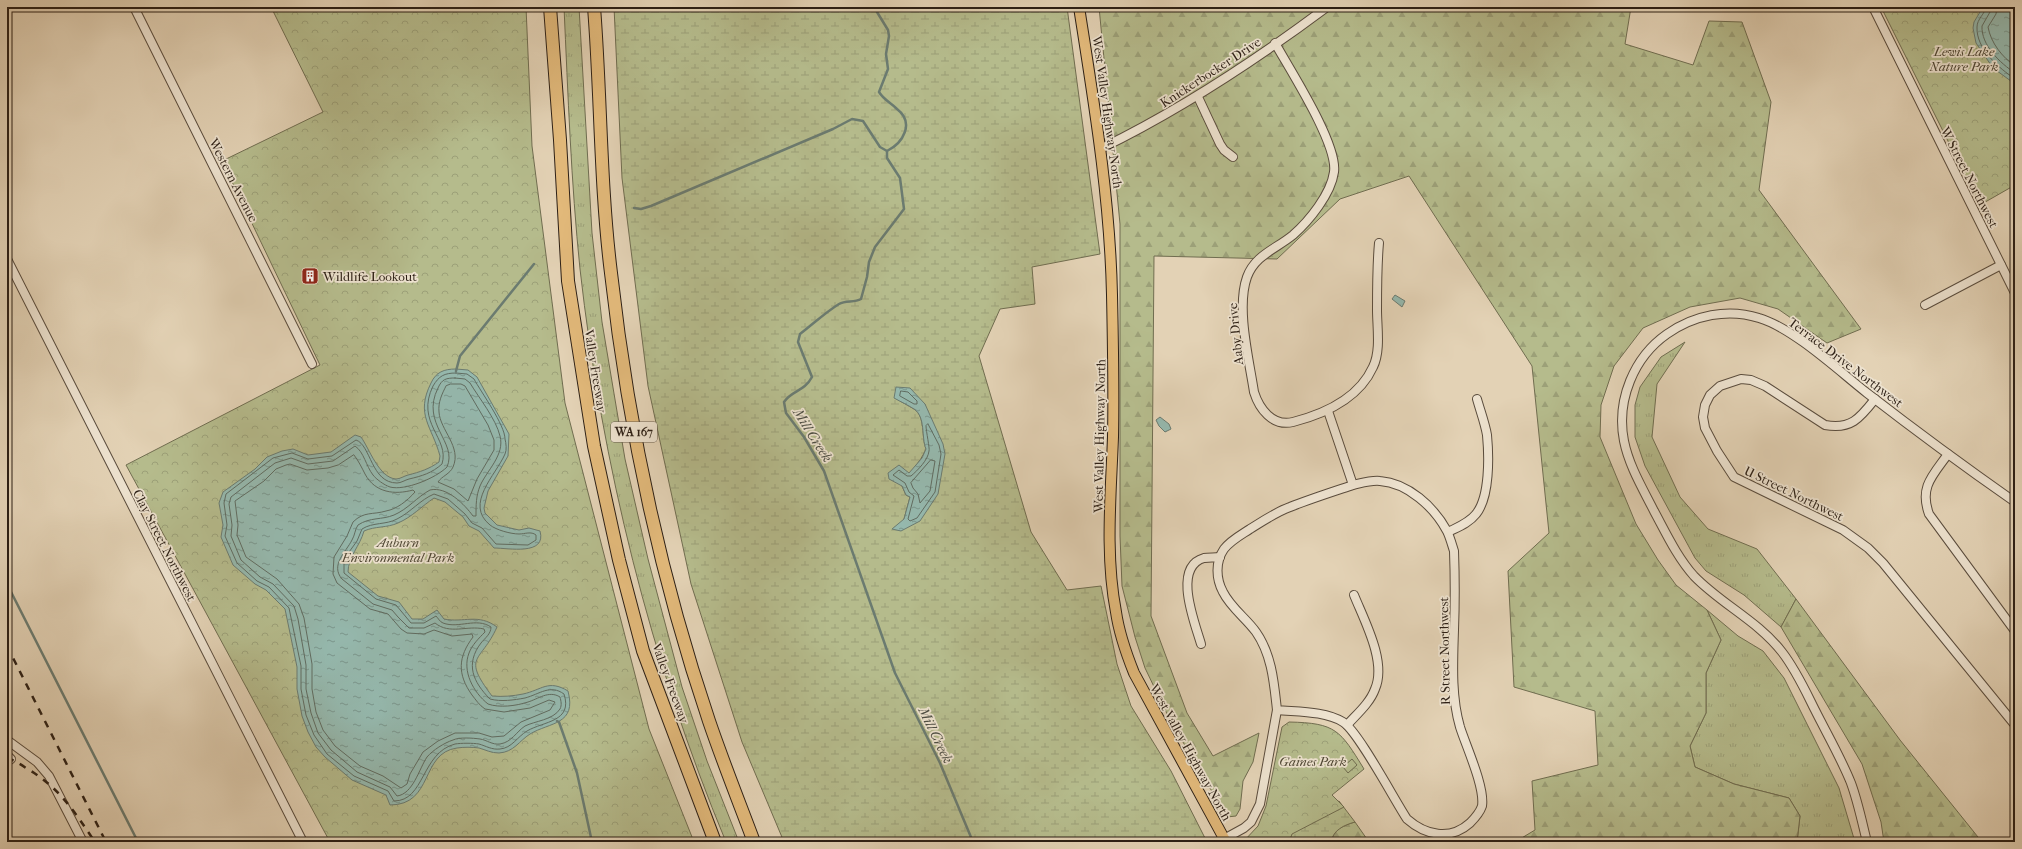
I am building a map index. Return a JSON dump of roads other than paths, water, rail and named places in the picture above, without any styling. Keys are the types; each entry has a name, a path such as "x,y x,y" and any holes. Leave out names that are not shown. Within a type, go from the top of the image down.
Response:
{"highway":[{"name":"Valley Freeway","path":"550,7 560,140 568,281 594,446 620,560 643,651 714,842"},
{"name":"Valley Freeway","path":"594,7 611,272 635,436 660,551 683,636 709,721 754,842"}],"main road":[{"name":"West Valley Highway North","path":"1079,7 1102,148 1110,222 1114,404 1110,534 1112,583 1116,612 1124,646 1134,673 1225,840"}],"street":[{"name":"Western Avenue","path":"134,7 312,364"},
{"name":"Knickerbocker Drive","path":"1102,148 1144,128 1198,97 1327,7"},
{"name":"W Street Northwest","path":"1873,7 2015,293"},
{"name":"Aaby Drive","path":"1275,43 1320,124 1333,160 1334,172 1320,202 1307,222 1255,263 1248,276 1243,292 1243,311 1254,392 1258,404 1265,414 1277,420 1290,422 1328,411 1358,388 1374,366 1377,354 1377,281 1379,243"},
{"path":"1198,97 1220,144 1224,150 1233,157"},
{"name":"Clay Street Northwest","path":"7,258 303,842"},
{"path":"1925,305 2001,265"},
{"name":"Terrace Drive Northwest","path":"1868,842 1857,801 1847,773 1793,668 1764,632 1706,587 1680,559 1633,468 1624,439 1623,419 1628,386 1636,366 1658,340 1686,323 1707,315 1730,313 1762,318 1778,326 1948,454 2015,502"},
{"name":"U Street Northwest","path":"1875,399 1861,417 1852,423 1835,427 1825,425 1765,386 1751,380 1741,379 1720,386 1710,395 1705,405 1703,417 1705,428 1728,470 1734,477 1843,530 1868,548 1883,563 2015,725"},
{"path":"1448,532 1466,523 1477,513 1485,495 1488,467 1486,434 1477,399"},
{"path":"1328,411 1353,485"},
{"path":"1948,454 1930,478 1926,487 1924,496 1929,514 2015,631"},
{"name":"R Street Northwest","path":"1220,557 1224,549 1234,540 1274,514 1353,485 1371,481 1381,481 1400,486 1417,496 1439,519 1448,532 1454,551 1454,698 1460,725 1482,791 1482,807 1473,820 1464,828 1451,833 1438,834 1417,828 1407,819 1358,739 1347,725"},
{"path":"1201,644 1190,602 1186,582 1187,576 1194,564 1200,560 1220,557 1218,575 1224,594 1256,632 1267,653 1273,676 1278,710 1258,809 1251,822 1225,840"},
{"path":"1278,710 1323,715 1347,725 1370,699 1379,677 1376,653 1354,595"},
{"path":"7,740 37,762 49,776 83,842"}],"water":[{"path":"1983,7 2015,7 2015,84 1993,68 1976,43 1973,28 1974,22"},
{"path":"1395,295 1405,301 1402,307 1392,299"},
{"path":"456,369 468,370 477,377 509,434 508,456 488,491 484,508 485,513 497,525 519,530 529,528 540,531 541,539 538,544 525,549 494,548 479,531 469,526 463,517 445,502 434,498 403,521 390,526 372,528 364,531 350,561 348,572 378,596 399,602 412,619 423,619 437,610 444,619 484,620 497,627 491,639 480,654 476,666 477,673 492,696 519,695 545,686 555,686 568,691 570,702 569,710 560,721 530,734 509,751 496,753 479,748 468,747 457,748 445,752 437,759 421,788 414,797 404,803 390,805 386,795 352,780 325,757 316,747 302,716 297,689 297,667 285,609 266,590 255,584 233,565 221,537 223,525 219,503 223,492 255,469 267,457 282,451 293,449 308,455 331,452 355,435 361,437 375,462 384,474 390,477 399,479 406,475 432,467 439,462 440,456 426,420 426,394 435,376 444,371"},
{"path":"896,387 910,388 925,404 943,444 945,454 938,494 920,521 901,531 892,529 904,519 910,497 906,495 902,486 889,479 888,473 899,465 909,473 922,458 926,449 920,417 914,409 894,398"},
{"path":"1160,417 1169,424 1171,429 1165,432 1159,426 1156,420"}],"waterway":[{"name":"Mill Creek","path":"877,7 877,12 888,30 889,36 886,54 888,69 879,92 902,114 906,126 902,138 887,151 887,158 900,178 904,209 875,247 869,262 867,277 861,299 839,304 824,314 800,334 798,342 812,377 805,386 787,398 784,402 786,413 804,437 824,471 895,673 940,763 973,842"},
{"path":"634,208 641,209 651,206 833,129 852,119 863,121 880,147 887,151"},
{"path":"456,371 460,356 534,264"},
{"path":"7,584 138,842"},
{"path":"557,721 559,722 577,773 592,842"}],"railway":[{"path":"7,646 106,842"},
{"path":"7,758 17,762 48,783 73,810 95,842"}],"place":[{"name":"Wildlife Lookout","path":"310,276"}],"park label":[{"name":"Lewis Lake Nature Park","path":"1964,58"},
{"name":"Auburn Environmental Park","path":"398,550"},
{"name":"Gaines Park","path":"1313,761"}]}
